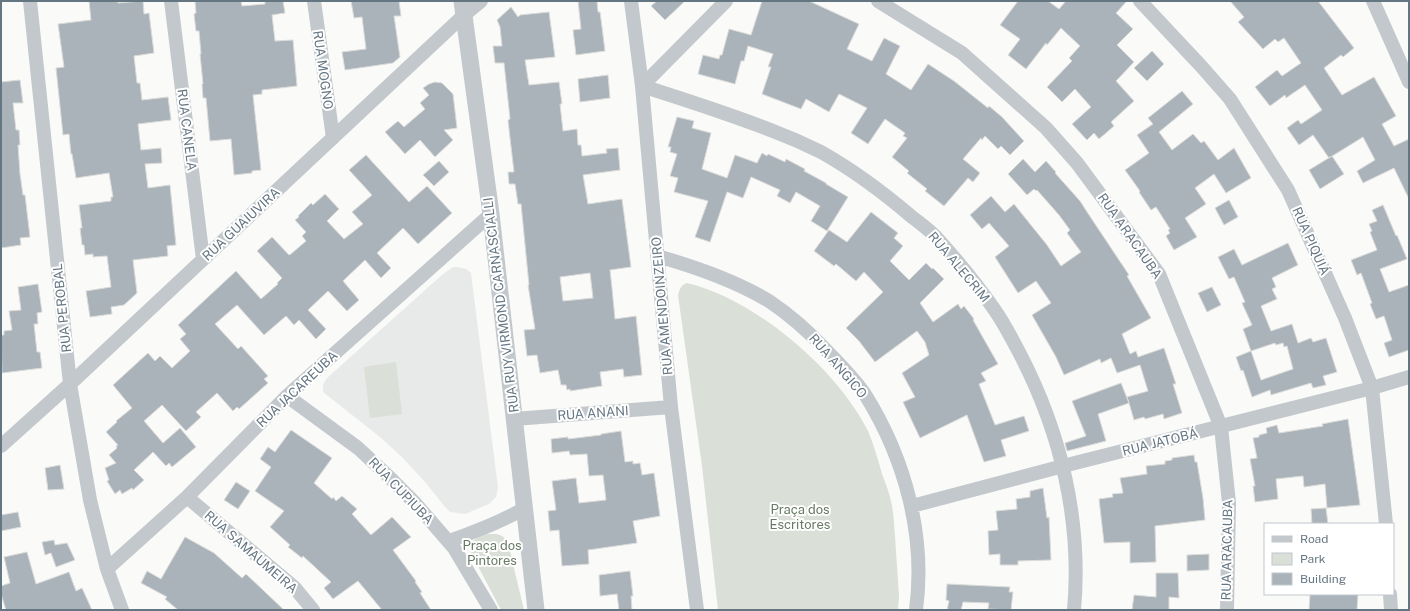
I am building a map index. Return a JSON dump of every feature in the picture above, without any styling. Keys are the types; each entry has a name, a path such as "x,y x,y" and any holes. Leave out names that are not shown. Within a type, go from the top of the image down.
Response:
{"street":[{"name":"RUA PEROBAL","path":"30,1 70,384 90,500 107,569 122,610"},
{"name":"RUA CANELA","path":"171,1 203,259"},
{"name":"RUA MOGNO","path":"314,1 332,138"},
{"name":"RUA GUAIUVIRA","path":"1,446 70,384 332,138 463,8 481,1"},
{"name":"RUA AMENDOINZEIRO","path":"631,1 642,86 671,407 697,610"},
{"path":"642,86 726,1"},
{"name":"RUA ARACAUBA","path":"878,1 962,53 1046,128 1078,163 1159,274 1221,427 1229,503 1227,610"},
{"name":"RUA PIQUIÁ","path":"1140,1 1230,99 1288,190 1345,318 1372,388 1386,523"},
{"path":"1373,1 1409,82"},
{"name":"RUA RUY VIRMOND CARNASCIALLI","path":"463,8 491,214 536,610"},
{"name":"RUA ALECRIM","path":"642,86 746,120 821,152 873,186 934,235 979,289 995,310 1012,339 1040,397 1064,466 1070,495 1074,530 1076,588 1074,610"},
{"name":"RUA JACAREÚBA","path":"107,569 187,497 287,396 491,214"},
{"name":"RUA ANGICO","path":"657,256 705,271 745,288 769,302 814,337 845,370 865,395 899,465 912,506 919,580 916,610"},
{"name":"RUA JATOBÁ","path":"912,506 1372,388 1409,377"},
{"name":"RUA CUPIUBA","path":"287,396 358,448 415,503 449,541 491,610"},
{"name":"RUA ANANI","path":"514,419 671,407"},
{"name":"RUA SAMAUMEIRA","path":"187,497 294,587 313,610"},
{"path":"449,541 508,518 525,508"},
{"path":"1390,595 1391,610"}],"shaded area":[{"path":"453,267 466,269 471,273 498,488 496,497 489,504 465,514 450,512 402,457 380,437 323,392 323,385 326,379 443,274"}],"green space":[{"name":"Praça dos Escritores","path":"687,283 713,291 740,304 766,321 815,361 854,407 870,436 891,502 894,517 899,597 898,610 718,610 702,466 678,295 681,287"},
{"path":"396,362 402,414 370,418 364,367"},
{"name":"Praça dos Pintores","path":"488,534 500,535 504,537 508,543 524,610 501,610 470,551 472,543 475,539"}],"building":[{"path":"89,1 118,1 118,3 143,1 144,14 149,13 154,53 134,56 137,83 140,83 142,100 168,97 171,120 138,124 141,150 161,148 162,163 145,164 148,188 170,185 176,245 167,246 168,256 133,260 137,293 124,305 111,307 112,314 90,317 86,291 111,287 107,256 93,257 93,254 85,255 84,245 82,245 80,228 82,228 79,205 111,201 111,197 113,197 109,173 76,178 69,134 63,135 56,68 64,67 58,24 91,20"},
{"path":"195,1 241,1 242,6 265,4 265,1 283,1 285,13 272,15 275,41 293,40 297,86 262,90 262,94 253,95 261,170 252,171 252,173 234,175 231,139 210,141 206,98 203,98 199,31 196,31 194,14 196,13"},
{"path":"351,1 399,1 401,16 394,16 400,57 393,63 345,70 342,52 366,49 362,17 354,18"},
{"path":"578,1 597,1 598,12 600,12 605,51 576,55 573,30 581,29"},
{"path":"657,1 685,1 665,20 651,6"},
{"path":"762,1 809,1 859,24 847,49 872,61 884,38 900,46 886,74 911,90 928,64 954,81 988,108 989,106 1002,117 1024,141 1010,155 1001,146 998,149 985,136 982,140 981,138 963,159 980,173 973,182 968,178 944,206 925,191 927,189 907,173 909,171 892,157 907,138 903,136 905,133 885,119 868,144 851,133 867,108 839,94 829,112 806,99 801,109 762,94 771,67 768,67 773,54 748,46 744,61 741,61 735,84 698,74 703,55 719,59 720,55 722,55 729,29 751,35"},
{"path":"1018,1 1048,1 1059,9 1066,1 1127,1 1116,13 1133,29 1117,45 1134,62 1116,81 1134,101 1111,122 1114,126 1099,139 1094,133 1087,140 1072,124 1091,107 1075,89 1062,102 1047,87 1072,61 1069,58 1080,46 1061,28 1047,45 1046,43 1026,69 1008,55 1020,39 1000,25"},
{"path":"1230,1 1318,1 1354,48 1343,57 1341,55 1324,68 1342,95 1374,77 1396,116 1382,124 1394,146 1409,139 1409,199 1394,168 1363,183 1357,171 1375,160 1363,137 1329,158 1313,135 1299,145 1287,128 1298,120 1301,124 1322,110 1305,85 1286,98 1285,95 1270,106 1255,87 1277,70 1282,76 1301,63 1284,38 1278,42 1275,39 1263,49 1238,22 1244,17"},
{"path":"511,7 518,17 520,15 549,12 555,57 525,60 529,85 559,82 562,104 560,104 563,131 577,129 578,145 581,145 582,156 607,153 606,149 618,148 620,170 583,175 588,204 622,199 631,267 610,270 615,319 636,316 642,375 624,377 623,369 600,372 602,386 570,391 570,389 567,390 566,385 561,385 558,370 540,373 537,355 527,356 524,330 535,329 528,285 521,204 518,204 515,184 509,184 508,172 514,172 508,120 510,119 504,63 495,63 493,46 502,46 500,27 497,20","holes":["590,273 593,298 563,301 560,277"]},
{"path":"1152,51 1164,64 1147,81 1134,68"},
{"path":"608,75 610,98 580,102 578,79"},
{"path":"20,80 23,103 13,103 16,130 19,130 20,145 18,145 20,174 23,195 25,195 30,237 20,238 21,245 1,248 1,82"},
{"path":"435,82 442,83 453,94 457,128 444,130 453,140 435,157 420,140 405,154 385,132 398,121 404,127 425,109 420,103 429,95 423,88"},
{"path":"1182,91 1193,104 1159,132 1172,150 1193,134 1201,143 1204,141 1218,160 1234,148 1251,178 1226,193 1214,174 1195,188 1206,204 1185,218 1197,237 1174,250 1166,236 1170,233 1168,230 1170,229 1156,207 1151,210 1125,170 1149,153 1137,135 1153,124 1148,118"},
{"path":"677,117 694,121 692,128 711,133 702,169 727,178 735,155 757,163 762,153 767,156 768,154 785,162 786,159 805,169 804,171 848,197 827,231 811,221 820,206 796,192 790,203 777,196 780,190 751,177 743,198 727,192 710,242 695,237 708,201 674,192 678,178 670,176 677,154 670,152 671,147 668,147"},
{"path":"366,155 409,202 427,186 452,213 418,244 403,228 377,253 391,268 381,278 365,260 343,281 359,300 347,311 328,291 308,310 326,329 316,339 299,320 294,325 286,316 264,335 237,305 215,324 238,349 241,346 268,376 264,379 268,383 239,409 237,407 233,411 217,393 196,412 201,417 186,431 162,405 144,421 163,443 180,428 196,447 172,467 169,463 166,466 153,452 134,470 144,480 133,490 132,488 122,494 120,490 115,494 107,481 109,480 105,468 116,463 109,455 117,448 116,446 118,445 106,432 117,422 116,421 132,408 113,385 148,353 155,361 160,356 172,368 190,351 180,339 186,334 178,325 236,271 261,299 278,284 277,283 282,278 257,251 272,237 289,255 306,241 302,236 306,232 295,220 311,203 313,205 325,194 339,209 327,221 344,239 363,224 352,212 372,195 349,170"},
{"path":"1332,156 1344,174 1320,189 1309,170"},
{"path":"1023,159 1035,172 1046,161 1080,201 1129,275 1127,276 1151,318 1122,334 1130,354 1136,351 1138,357 1164,348 1176,384 1173,384 1182,413 1164,419 1163,414 1145,419 1144,417 1134,420 1127,397 1148,391 1140,365 1117,373 1111,358 1101,363 1100,359 1064,375 1056,357 1032,315 1051,303 1036,281 1018,293 995,257 1009,246 989,223 982,229 970,215 991,196 1005,212 1014,204 1047,245 1061,266 1081,252 1067,233 1070,230 1037,190 1036,191 1034,189 1027,195 1008,174"},
{"path":"439,161 449,172 434,186 423,175"},
{"path":"1229,200 1238,217 1224,225 1215,208"},
{"path":"1383,205 1407,259 1380,269 1389,292 1409,285 1409,350 1389,357 1384,343 1392,340 1384,316 1376,319 1361,273 1357,275 1351,260 1377,250 1370,232 1372,231 1369,224 1377,221 1372,210"},
{"path":"871,212 898,233 894,238 903,246 890,261 909,280 926,263 944,279 920,303 933,322 958,304 961,309 964,306 974,319 973,320 998,364 981,373 986,381 979,384 995,425 1024,416 1029,431 1001,440 1006,456 984,462 967,415 920,438 903,402 915,397 902,373 929,355 925,342 917,331 875,362 859,341 846,328 883,292 864,272 856,281 836,264 834,266 814,251 829,230 847,242"},
{"path":"1288,243 1298,265 1272,278 1276,287 1272,289 1277,299 1261,306 1271,331 1292,324 1298,343 1311,338 1313,342 1326,338 1337,372 1323,376 1326,385 1313,388 1311,383 1271,395 1270,390 1252,397 1243,370 1241,371 1236,357 1251,351 1243,329 1252,325 1242,303 1245,302 1234,277 1229,279 1218,257 1234,249 1242,265","holes":["1275,343 1276,345 1283,343 1284,347 1287,346 1293,369 1261,380 1251,351"]},
{"path":"38,284 42,312 37,313 38,324 34,324 37,352 40,352 42,368 2,373 1,335 4,335 4,331 12,330 9,311 21,310 18,287"},
{"path":"1212,287 1221,305 1207,312 1198,293"},
{"path":"1121,383 1129,403 1098,414 1106,441 1067,451 1065,443 1086,436 1072,401"},
{"path":"1348,419 1360,505 1327,508 1325,484 1304,487 1303,476 1276,479 1278,499 1255,502 1253,486 1255,486 1250,459 1257,458 1253,438 1267,433 1266,428 1277,425 1279,433 1323,426 1322,424"},
{"path":"291,430 332,458 314,483 332,499 333,497 336,501 342,496 357,509 352,514 371,535 392,517 411,537 393,550 416,581 415,582 422,592 420,593 431,610 382,610 358,581 333,599 324,588 331,582 303,556 302,558 288,547 290,545 270,527 284,511 255,491 271,467 260,459 268,447 275,452"},
{"path":"621,431 625,462 633,461 633,464 640,463 642,475 654,473 660,516 633,521 637,543 588,550 589,564 562,566 559,530 550,531 548,511 556,510 552,481 576,478 579,503 606,500 603,475 589,476 587,454 570,455 569,451 552,453 551,439 568,437 568,439"},
{"path":"1194,455 1195,462 1197,462 1205,520 1155,526 1156,562 1130,563 1130,542 1104,543 1099,499 1113,497 1112,494 1123,493 1120,478 1147,474 1146,466 1165,464 1165,461 1172,460 1172,458"},
{"path":"60,465 64,489 48,490 45,468"},
{"path":"236,482 250,491 238,509 224,500"},
{"path":"1043,488 1047,518 1049,517 1051,560 1018,561 1018,565 1000,565 1000,554 989,555 988,531 998,530 996,511 1017,509 1016,499 1030,497 1030,491"},
{"path":"1326,508 1328,523 1312,523 1311,509"},
{"path":"18,512 21,527 1,531 1,515"},
{"path":"185,537 214,553 242,578 246,574 284,610 178,610 165,599 167,597 141,583 147,571 161,579"},
{"path":"54,540 55,545 67,543 75,560 56,567 51,553 45,555 42,542"},
{"path":"27,552 36,584 69,572 76,591 82,588 92,610 6,610 1,594 1,586 10,583 4,557"},
{"path":"1209,554 1209,570 1187,571 1187,555"},
{"path":"630,571 633,596 631,596 632,610 619,610 617,594 600,596 599,575"},
{"path":"1156,573 1178,573 1179,598 1169,597 1169,610 1132,610 1134,595 1156,597"},
{"path":"947,584 1010,587 1009,592 1013,592 1011,610 988,609 989,603 963,602 961,610 947,610 949,601 946,600"},
{"path":"1310,595 1358,595 1357,610 1309,610"}]}
